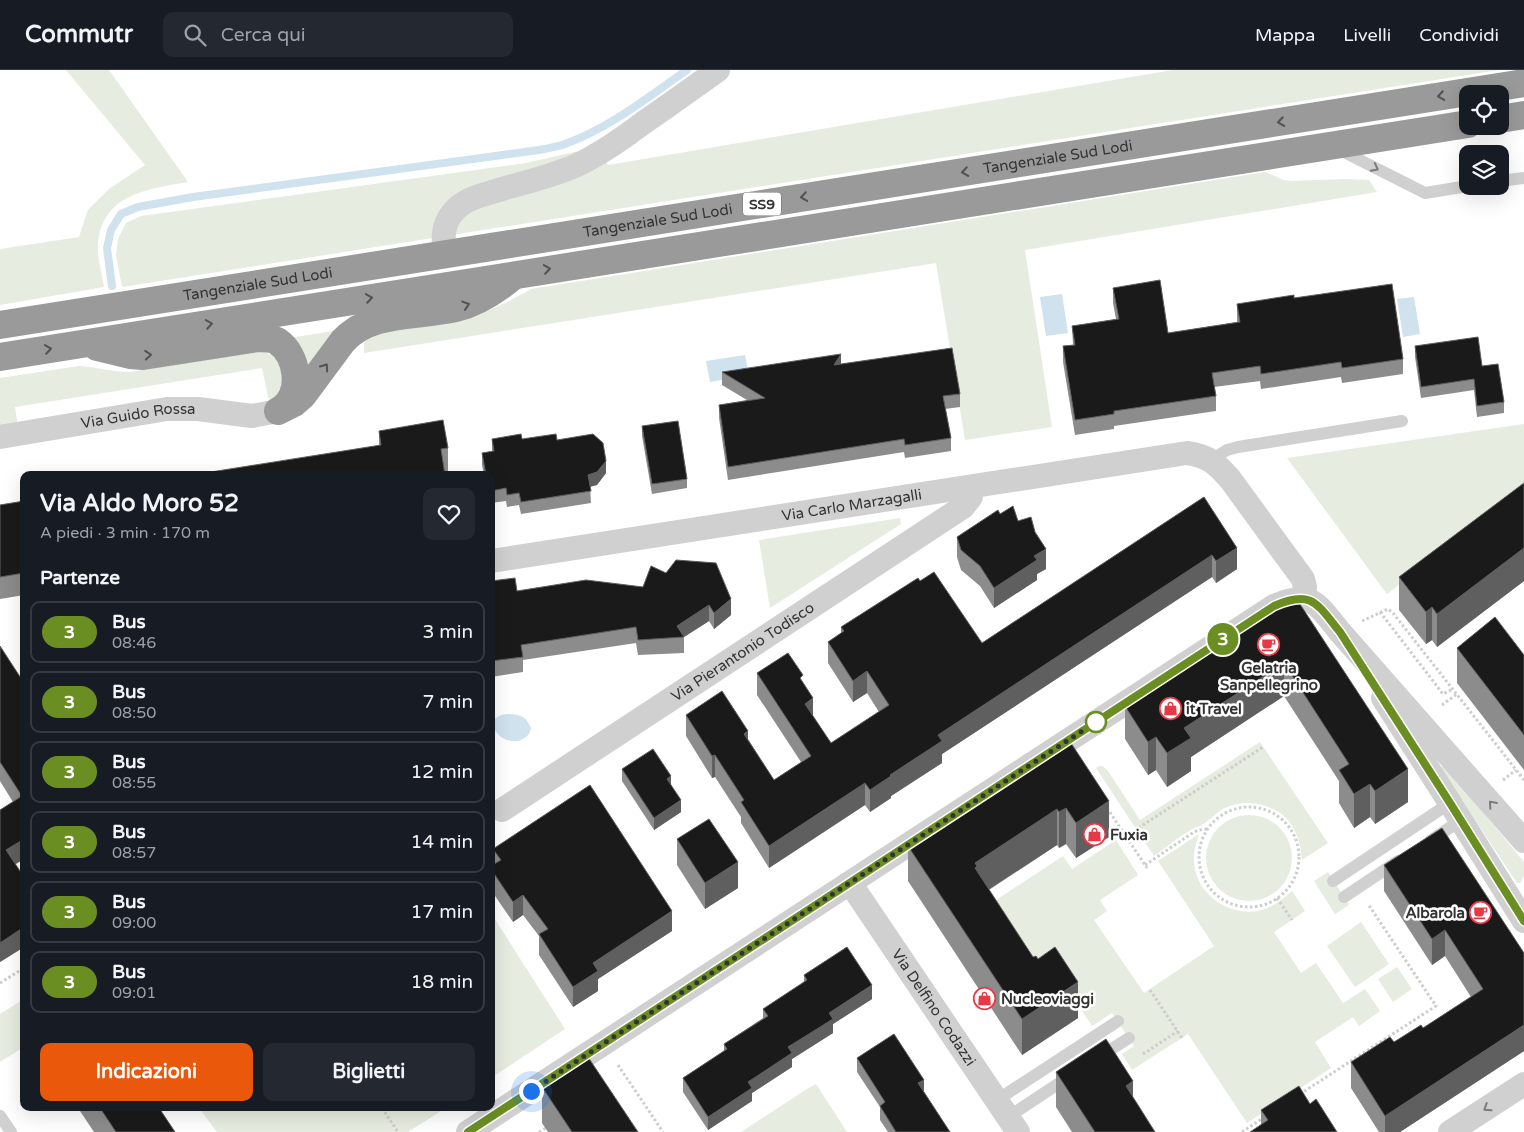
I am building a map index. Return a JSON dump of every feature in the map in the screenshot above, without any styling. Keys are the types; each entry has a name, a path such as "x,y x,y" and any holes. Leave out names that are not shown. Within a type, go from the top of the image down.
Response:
{"highway":[{"name":"Tangenziale Sud Lodi","path":"0,325 1524,83"},
{"path":"1509,118 1524,115"},
{"name":"Tangenziale Sud Lodi","path":"0,357 1459,125"},
{"path":"278,411 294,403 303,395 343,341 358,327 382,319 471,304 497,290 515,274"},
{"path":"83,344 130,355 143,356 268,338 277,342 285,349 294,365 296,376 295,389 290,401 278,411"}],"street":[{"path":"446,254 443,240 444,226 458,207 478,196 576,166 628,134 718,70"},
{"name":"Via Guido Rossa","path":"0,437 167,409 198,409 252,416 278,411"},
{"name":"Via Carlo Marzagalli","path":"495,560 1187,453 1199,454 1211,460"},
{"path":"1211,460 1230,479 1303,579 1305,587 1304,598"},
{"name":"Via Pierantonio Todisco","path":"502,810 963,508 971,497 971,487"},
{"path":"468,1132 1274,606 1294,598 1304,598 1320,607 1524,841"},
{"path":"1340,632 1456,812 1520,903"},
{"name":"Via Delfino Codazzi","path":"850,883 1007,1116"},
{"path":"1450,1132 1524,1084"}],"lane":[{"path":"1332,145 1425,193 1459,187"},
{"path":"1509,180 1524,178"},
{"path":"1211,460 1227,450 1238,447 1402,421"},
{"path":"1344,897 1415,850 1456,812"},
{"path":"1333,881 1456,812"},
{"path":"1007,1116 1118,1022"},
{"path":"1007,1116 1128,1038"},
{"path":"0,1116 11,1132"}],"path":[{"path":"1340,632 1388,609 1393,613 1524,780"},
{"path":"1380,612 1444,694 1453,690"},
{"path":"1442,706 1457,694"},
{"path":"1126,836 1263,747"},
{"path":"1504,779 1516,770"},
{"path":"1105,805 1146,867 1194,832 1207,829"},
{"path":"1251,807 1267,810 1281,819 1292,832 1298,847 1298,864 1294,880 1284,893 1270,903 1254,907 1238,906 1223,900 1210,890 1202,876 1198,860 1200,843 1207,829 1219,816 1234,809 1251,807"},
{"path":"1276,898 1292,920"},
{"path":"1299,1095 1436,1006 1365,900"},
{"path":"0,983 20,970"},
{"path":"1150,990 1182,1038"},
{"path":"1137,1058 1178,1031"},
{"path":"604,1044 663,1132"},
{"path":"384,1111 398,1132"},
{"path":"1242,1132 1266,1116"},
{"path":"540,1132 546,1128"}],"shaded area":[{"path":"66,70 109,70 188,182 158,188 130,197 118,204 108,214 101,227 98,244 104,287 0,305 0,249 79,237 88,210 109,189 145,165"},
{"path":"1173,70 1499,70 122,287 116,255 118,239 126,223 141,216 526,163 579,151 604,157 608,165"},
{"path":"1265,172 1291,181 1369,180 1377,192 1025,250 1052,427 965,440 936,263 364,353 364,344 368,337 378,332 474,315 503,304 531,289"},
{"path":"336,332 309,381 289,338"},
{"path":"255,351 272,355 278,362 282,381 279,393 275,397 269,399 268,397 262,368 15,407 18,429 0,432 0,378 79,366 130,372"},
{"path":"1524,424 1524,490 1387,594 1287,458"},
{"path":"900,518 901,524 770,608 759,540"},
{"path":"1260,742 1328,843 1302,860 1296,832 1288,820 1277,811 1263,805 1249,803 1242,803 1221,810 1205,823 1185,834 1154,856 1096,768 1103,766 1108,771 1140,820"},
{"path":"1442,766 1445,766 1524,862 1524,876 1520,883 1517,883 1441,769"},
{"path":"1241,815 1257,815 1266,818 1280,827 1289,841 1292,858 1289,875 1280,889 1266,898 1257,901 1241,901 1225,894 1213,882 1206,866 1206,850 1213,834 1225,822"},
{"path":"1199,834 1194,854 1195,871 1200,884 1208,894 1218,903 1230,908 1257,911 1270,907 1292,891 1305,911 1274,932 1301,973 1316,963 1343,1003 1365,989 1380,1011 1359,1026 1353,1017 1315,1042 1331,1068 1247,1123 1188,1034 1132,1070 1122,1054 1134,1046 1112,1013 1092,1026 1057,972 1041,982 990,904 1063,856 1072,869 1116,840 1138,875 1100,900 1107,911 1094,920 1144,993 1214,946 1158,861"},
{"path":"1328,872 1349,905 1335,914 1314,881"},
{"path":"495,919 565,1029 495,1075"},
{"path":"1361,922 1389,964 1355,987 1327,946"},
{"path":"1397,967 1412,989 1393,1002 1378,979"},
{"path":"20,1002 20,1050 0,1062 0,1014"},
{"path":"816,1084 847,1132 741,1132 807,1089"},
{"path":"201,1111 441,1111 408,1132 217,1132"}],"water":[{"path":"1062,294 1068,333 1046,336 1040,297"},
{"path":"1414,297 1420,334 1403,337 1397,299"},
{"path":"745,355 749,375 710,382 706,361"},
{"path":"507,714 519,715 527,720 531,728 530,732 521,740 506,740 495,729 495,719 498,716"}],"building":[{"path":"1160,280 1168,333 1240,322 1237,304 1294,295 1294,298 1392,284 1403,359 1342,368 1341,362 1261,374 1260,366 1212,373 1216,396 1114,411 1114,414 1075,420 1063,346 1075,345 1072,326 1119,319 1113,288"},
{"path":"1478,337 1482,366 1498,364 1504,402 1477,406 1474,379 1421,387 1415,346"},
{"path":"952,348 960,394 943,396 951,438 905,445 904,439 728,467 719,405 765,398 722,372 841,354 834,365"},
{"path":"443,420 448,448 441,449 444,471 217,471 381,445 379,431"},
{"path":"678,421 687,479 652,484 642,426"},
{"path":"521,434 522,439 556,434 557,440 593,434 603,443 606,461 597,472 588,475 591,491 521,502 519,493 507,495 506,488 495,490 495,471 485,471 482,453 494,451 492,439"},
{"path":"1524,483 1524,548 1437,614 1432,607 1426,612 1399,577"},
{"path":"1204,497 1237,548 1216,561 1212,555 938,735 942,741 870,790 865,783 769,846 741,802 744,800 715,755 712,756 686,715 722,691 748,731 744,734 774,780 811,756 757,673 788,653 803,675 800,678 813,698 805,704 831,743 889,705 867,671 853,681 828,642 844,631 841,627 918,578 920,581 934,572 982,643"},
{"path":"20,502 20,574 0,577 0,505"},
{"path":"1013,506 1018,521 1031,517 1035,532 1046,549 1034,556 1037,560 994,588 980,566 961,550 957,537 998,510 1000,514"},
{"path":"676,560 716,563 731,599 714,613 709,605 677,626 684,637 638,640 636,627 521,645 523,657 495,660 495,580 515,578 517,591 586,580 643,587 651,566 666,573"},
{"path":"1294,595 1408,769 1375,791 1370,784 1354,794 1339,770 1349,764 1284,663 1184,728 1191,738 1167,753 1156,737 1148,742 1125,706"},
{"path":"1495,617 1524,655 1524,735 1457,648"},
{"path":"0,646 20,677 20,793 0,762"},
{"path":"1069,740 1109,801 1076,823 1066,808 1059,812 1057,809 975,863 977,866 975,868 1033,957 1036,956 1038,959 1055,947 1078,982 1022,1019 908,846"},
{"path":"653,749 671,776 667,779 681,800 654,818 622,769"},
{"path":"590,785 672,911 593,963 598,971 573,987 539,934 548,929 523,895 513,902 495,875 495,864 501,860 495,852 495,848"},
{"path":"20,797 20,841 6,850 20,871 20,930 0,943 0,810"},
{"path":"709,819 738,862 705,883 677,839"},
{"path":"1442,828 1524,953 1524,1025 1385,1116 1351,1062 1390,1037 1394,1042 1421,1025 1423,1028 1483,989 1445,930 1432,939 1384,865"},
{"path":"847,947 872,985 829,1013 833,1019 788,1047 792,1053 748,1082 752,1088 708,1117 683,1078 727,1049 724,1044 768,1016 763,1009 807,980 804,975"},
{"path":"894,1034 924,1080 918,1083 950,1132 896,1132 880,1106 885,1102 857,1058"},
{"path":"1106,1039 1133,1081 1126,1086 1155,1132 1095,1132 1056,1072"},
{"path":"588,1057 638,1132 572,1132 542,1087"},
{"path":"1299,1086 1310,1104 1316,1099 1337,1132 1250,1132 1268,1120 1261,1110"},
{"path":"102,1111 161,1111 175,1132 116,1132"}],"waterway":[{"path":"112,286 107,248 111,230 121,214 138,207 193,197 559,146 613,121 687,70"}],"bus line":[{"name":"3","path":"468,1132 1274,606 1294,598 1304,598 1312,601 1320,607 1340,632 1524,921"}],"place":[{"name":"Gelatria Sanpellegrino","path":"1269,645"},
{"name":"it Travel","path":"1170,709"},
{"name":"Fuxia","path":"1094,835"},
{"name":"Albarola","path":"1481,913"},
{"name":"Nucleoviaggi","path":"985,999"}],"route":[{"path":"531,1091 1096,722"}]}
